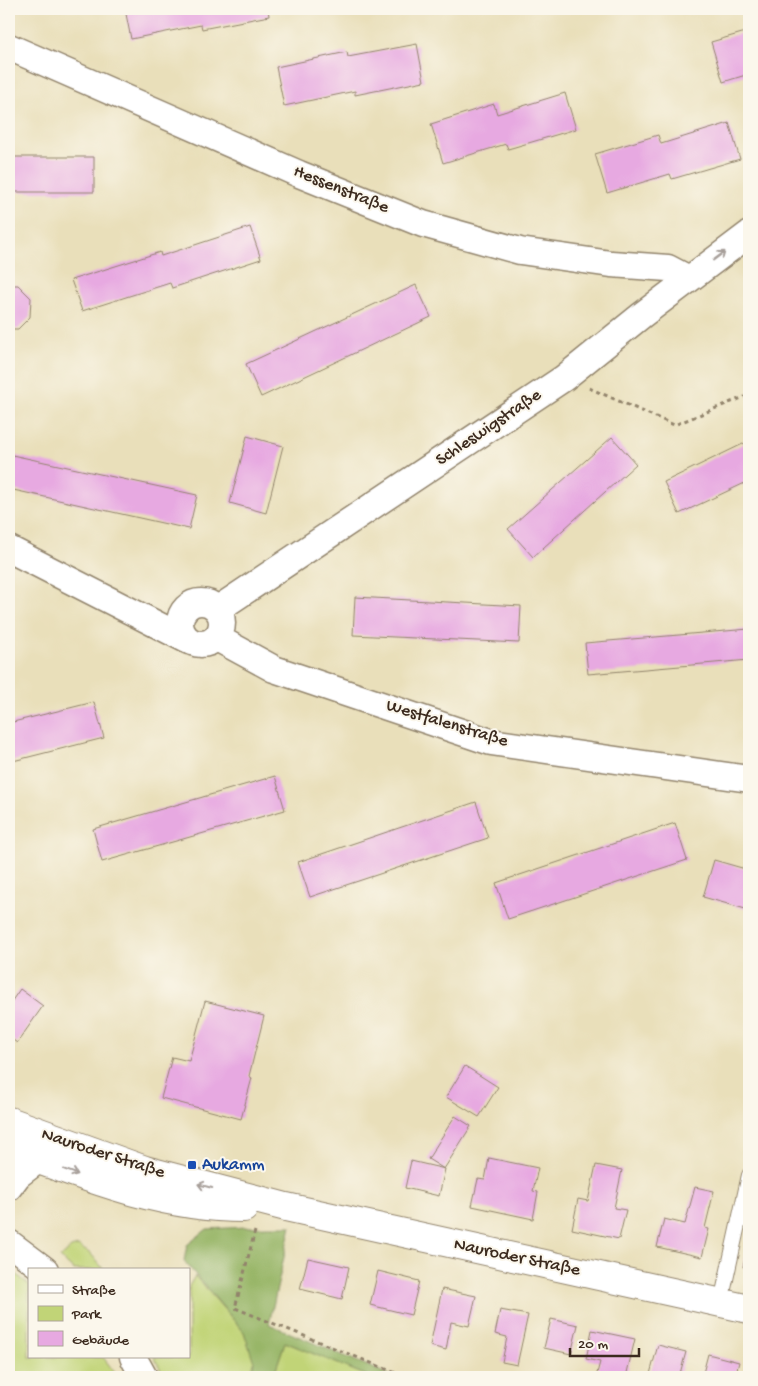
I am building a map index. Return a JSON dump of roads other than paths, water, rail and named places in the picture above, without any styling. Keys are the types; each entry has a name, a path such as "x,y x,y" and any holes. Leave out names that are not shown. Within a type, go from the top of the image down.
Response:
{"main road":[{"name":"Nauroder Straße","path":"9,1121 145,1170 273,1207 749,1309"},
{"name":"Nauroder Straße","path":"9,1149 92,1180 159,1198 207,1206 273,1207"}],"street":[{"name":"Hessenstraße","path":"9,47 298,174 423,224 520,251 611,264 668,268 689,279"},
{"name":"Schleswigstraße","path":"218,609 564,378 749,234"},
{"path":"9,550 123,609 189,641 204,644 217,638 223,621 218,609 213,605 199,602 186,607 123,609"},
{"path":"186,607 180,618 180,625 181,631 189,641"},
{"name":"Westfalenstraße","path":"217,638 274,669 491,742 749,779"},
{"path":"9,1187 18,1175 38,1160"},
{"path":"9,1237 28,1257"},
{"path":"134,1358 144,1377"}],"lane":[{"path":"721,1302 749,1174"}],"place":[{"name":"Aukamm","path":"192,1165"}]}
